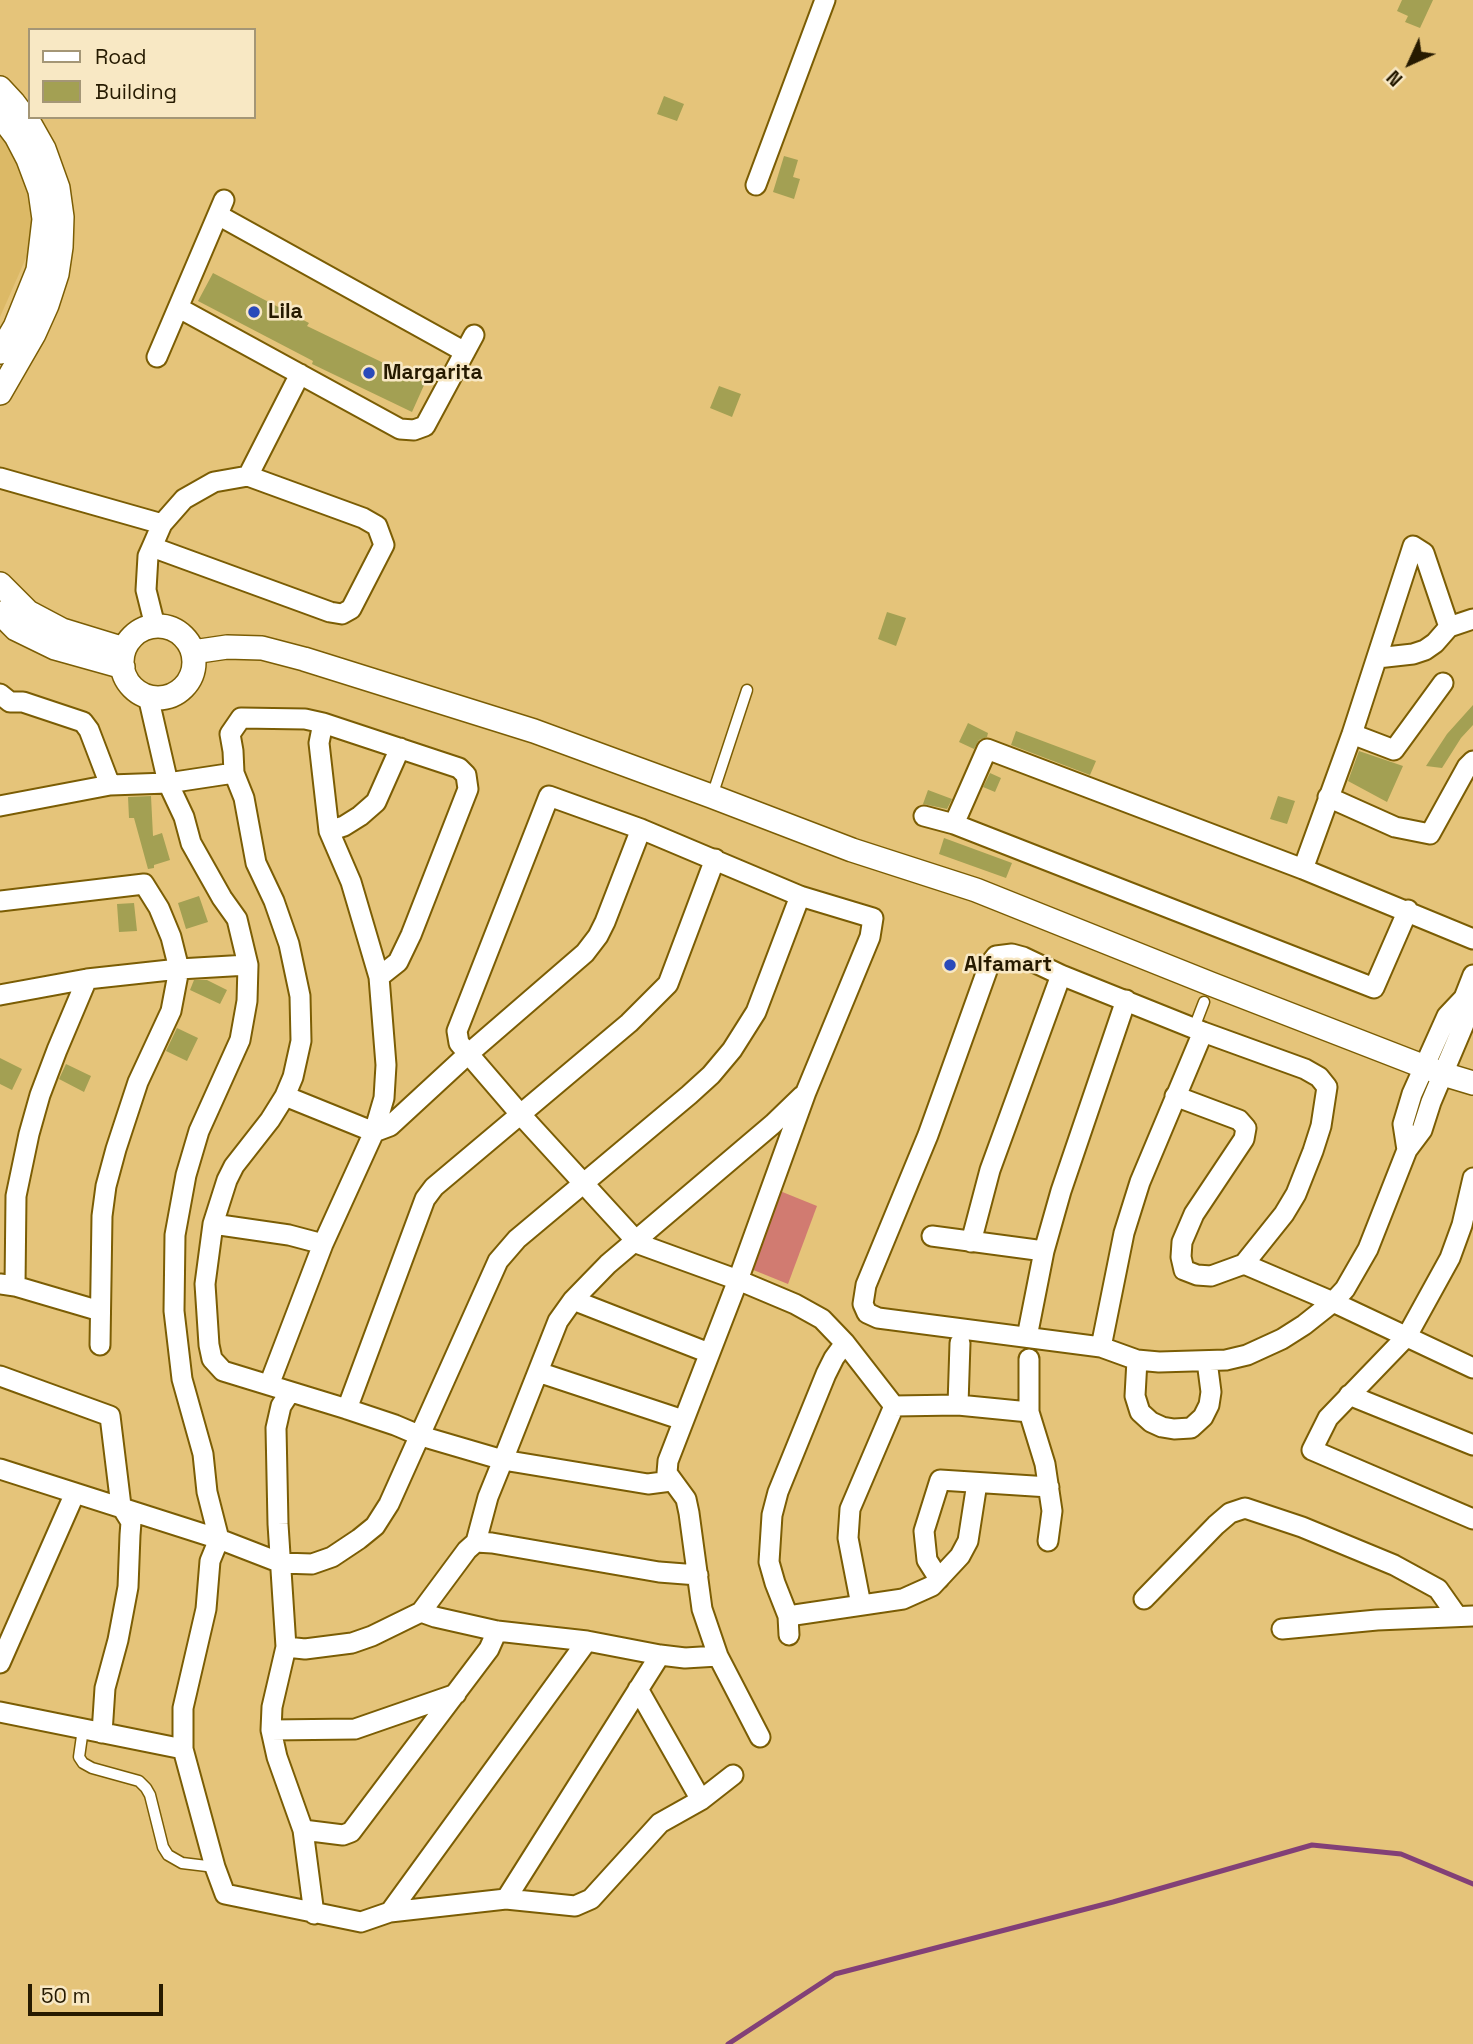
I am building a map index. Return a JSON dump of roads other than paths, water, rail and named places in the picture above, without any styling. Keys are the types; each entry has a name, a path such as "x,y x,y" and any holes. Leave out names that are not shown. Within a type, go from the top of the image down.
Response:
{"street":[{"path":"755,185 825,0"},
{"path":"0,88 32,126 44,149 58,188 62,216 57,274 47,305 34,334 0,393"},
{"path":"0,115 16,136 28,159 40,191 44,219 38,270 15,327 0,352"},
{"path":"157,357 221,208 470,343 425,426 414,430 400,429 179,308"},
{"path":"248,476 300,374"},
{"path":"152,547 342,614 351,609 384,545 377,526 363,518 248,476 214,482 184,499 162,524 148,556 146,590 155,626"},
{"path":"0,478 162,524"},
{"path":"1303,869 1352,734 1413,546 1424,553 1449,627"},
{"path":"0,584 28,612 123,658"},
{"path":"0,613 16,629 55,648 123,658"},
{"path":"1377,658 1425,650 1449,627 1473,619"},
{"path":"155,626 174,629 183,635 193,652 193,671 184,687 158,698 139,692 131,685 123,658 136,633 155,626"},
{"path":"193,652 227,647 262,648 534,732 852,850 976,890 1211,984 1473,1083"},
{"path":"1352,734 1394,750 1443,683"},
{"path":"148,696 169,783 184,817 191,843 237,919 248,965 247,1002 240,1040 199,1132 186,1175 174,1235 174,1311 182,1379 203,1454 207,1492 219,1539 210,1561 206,1609 183,1708 183,1749 225,1894 361,1922 390,1912 506,1899 575,1906 591,1899 660,1823 701,1800 733,1775"},
{"path":"3,704 23,702 83,722 89,730 110,785"},
{"path":"379,977 398,962 411,935 468,789 466,775 459,768 323,723 305,719 241,718 230,734 234,773 244,799 256,863 282,920 296,974 301,1041 293,1077 285,1096 234,1166 213,1224 205,1284 212,1359 223,1371 502,1460 648,1485 671,1481"},
{"path":"269,1385 323,1244 374,1132 384,1098 386,1066 379,977 351,882 329,831 319,743 323,723"},
{"path":"329,831 344,826 376,802 400,748"},
{"path":"954,824 987,750 1303,869 1473,939"},
{"path":"1328,797 1395,827 1430,834 1467,767 1473,761"},
{"path":"0,806 110,785 169,783 234,773"},
{"path":"760,1737 718,1656 702,1609 686,1499 667,1474 668,1461 738,1280 806,1092 870,937 873,918 800,895 715,859 549,796 457,1031 458,1043 635,1241 643,1247 738,1280 795,1304 822,1319 845,1343 894,1406"},
{"path":"924,816 954,824 1374,988 1408,910"},
{"path":"285,1096 374,1132 390,1126 585,953 598,936 641,830"},
{"path":"347,1409 425,1199 434,1187 629,1024 668,984 715,859"},
{"path":"0,901 144,884 159,908 171,937 179,968 171,1011 138,1082 106,1186 102,1216 100,1345"},
{"path":"0,1469 121,1506 281,1563 312,1564 332,1557 375,1526 389,1504 498,1261 517,1239 689,1095 732,1050 757,1012 800,895"},
{"path":"1175,1096 1239,1121 1246,1128 1244,1139 1186,1230 1181,1257 1184,1270 1211,1276 1244,1264 1284,1214 1296,1194 1313,1152 1321,1126 1327,1087 1319,1077 1305,1069 1198,1030 1060,975 1023,957 1012,954 996,956 989,965 928,1135 866,1285 863,1304 867,1313 878,1318 1101,1347 1137,1360 1226,1360 1282,1339 1333,1302 1345,1289 1368,1249 1407,1150 1403,1124 1412,1094 1433,1070 1447,1016 1464,998 1473,975"},
{"path":"0,995 88,979 179,968 248,965"},
{"path":"971,1242 990,1170 1060,975"},
{"path":"88,979 40,1096 8,1196 8,1285 100,1311"},
{"path":"1027,1337 1044,1251 1061,1191 1126,1000"},
{"path":"1101,1347 1131,1209 1198,1030"},
{"path":"286,1647 305,1649 352,1643 421,1612 467,1550 476,1542 488,1497 502,1460 558,1321 572,1300 635,1241 773,1124 806,1092"},
{"path":"1473,1178 1462,1224 1450,1258 1407,1336 1328,1418 1312,1450 1473,1519"},
{"path":"213,1224 289,1235 323,1244"},
{"path":"932,1236 1044,1251"},
{"path":"1244,1264 1333,1302 1473,1368"},
{"path":"572,1300 709,1353"},
{"path":"845,1343 826,1374 778,1492 772,1515 769,1562 788,1626 861,1605 903,1599 932,1586 960,1556 968,1541 977,1483"},
{"path":"958,1405 960,1343"},
{"path":"1029,1359 1029,1412 1045,1464 1052,1511 1048,1541"},
{"path":"1137,1360 1135,1395 1140,1412 1151,1422 1174,1429 1191,1428 1203,1417 1209,1405 1211,1392 1207,1361"},
{"path":"538,1372 683,1420"},
{"path":"0,1376 110,1416 121,1506 131,1522 128,1587 118,1640 93,1731"},
{"path":"289,1392 281,1406 276,1428 286,1647 272,1707 271,1730 277,1757 303,1830 314,1914"},
{"path":"1349,1395 1473,1445"},
{"path":"894,1406 958,1405 1029,1412"},
{"path":"861,1605 848,1538 850,1509 894,1406"},
{"path":"939,1579 927,1560 924,1531 940,1480 1049,1487"},
{"path":"0,1663 75,1493"},
{"path":"1144,1600 1216,1525 1230,1513 1245,1508 1302,1527 1394,1565 1438,1589 1465,1616"},
{"path":"476,1542 659,1572 698,1575"},
{"path":"421,1612 497,1631 587,1641 685,1658 718,1656"},
{"path":"1282,1629 1377,1620 1465,1616"},
{"path":"303,1830 343,1835 352,1832 489,1649 497,1631"},
{"path":"390,1912 587,1641"},
{"path":"506,1899 660,1655"},
{"path":"638,1689 701,1800"},
{"path":"271,1730 355,1729 456,1694"},
{"path":"0,1712 183,1749"}],"lane":[{"path":"712,796 747,690"},
{"path":"1198,1030 1204,1003"},
{"path":"93,1731 79,1757 83,1763 139,1781 150,1795 163,1847 168,1855 182,1863 215,1867"}],"waterway":[{"path":"728,2044 835,1974 1113,1902 1312,1845 1401,1854 1473,1884"}],"place":[{"name":"Lila","path":"254,312"},
{"name":"Margarita","path":"369,373"},
{"name":"Alfamart","path":"950,965"}]}
